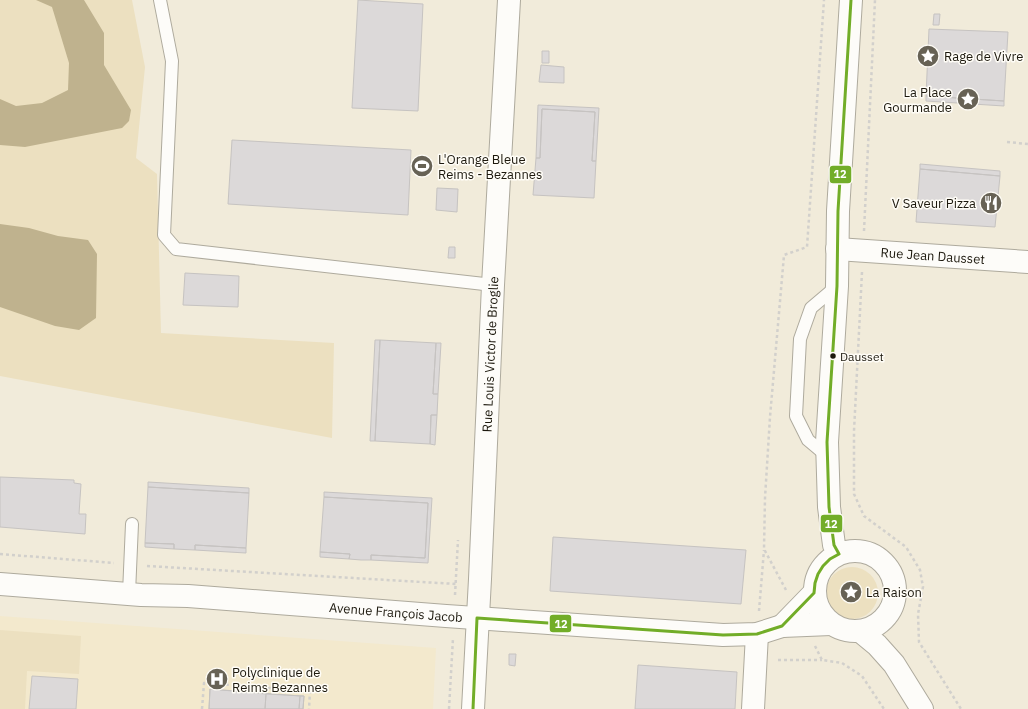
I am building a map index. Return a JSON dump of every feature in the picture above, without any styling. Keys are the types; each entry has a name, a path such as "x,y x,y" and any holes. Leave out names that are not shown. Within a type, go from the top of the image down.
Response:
{"street":[{"name":"Rue Louis Victor de Broglie","path":"473,709 509,0"},
{"path":"839,554 834,545 829,507 827,442 837,286 838,211 851,0"},
{"name":"Rue Jean Dausset","path":"837,249 1028,262"},
{"path":"849,551 869,553 878,558 888,569 894,583 895,593 891,608 882,620 872,628 860,631 840,629 831,624 819,610 814,593 818,574 830,559 839,554 849,551"},
{"name":"Avenue François Jacob","path":"0,584 129,594 188,596 723,635 757,634 782,626 831,624"},
{"name":"Avenue François Jacob","path":"782,626 808,601 814,593"},
{"path":"882,620 894,664"},
{"path":"860,631 877,645 894,664 922,709"},
{"path":"753,709 757,634"}],"lane":[{"path":"160,0 172,61 164,235 176,249 494,285"},
{"path":"827,456 808,440 796,416 800,339 811,308 837,286"},
{"path":"129,594 132,524"}],"path":[{"path":"875,0 854,431 854,494 864,516 906,547 920,570 923,587 918,614 919,642 961,709"},
{"path":"1007,142 1028,144"},
{"path":"757,634 764,549"},
{"path":"0,554 130,565 456,584"},
{"path":"202,709 204,683 310,690 309,709"}],"shaded area":[{"path":"0,0 132,0 145,67 136,158 157,174 161,333 334,343 332,438 0,376"},
{"path":"36,0 84,0 104,33 104,65 131,110 129,121 122,128 25,147 0,145 0,99 16,106 42,103 68,90 69,63 52,7"},
{"path":"0,224 29,228 58,236 88,240 97,254 96,318 79,330 55,326 0,307"},
{"path":"852,567 866,571 874,579 878,593 874,607 866,615 852,619 838,615 830,607 826,593 830,579 838,571"},
{"name":"Polyclinique de Reims Bezannes","path":"0,616 436,648 433,709 0,709"},
{"path":"0,630 81,636 79,674 27,671 25,709 0,709"}],"building":[{"path":"358,0 423,4 418,111 352,108"},
{"path":"934,14 940,14 939,25 933,25"},
{"path":"929,29 1008,32 1004,101 926,96"},
{"path":"542,51 549,51 549,63 542,63"},
{"path":"541,65 564,67 564,83 539,82"},
{"path":"926,96 1004,101 1004,106 926,101"},
{"path":"538,105 599,108 596,161 592,161 595,112 542,109 540,158 536,158"},
{"path":"542,109 595,112 592,161 596,161 594,198 533,195 536,158 540,158"},
{"path":"232,140 411,150 408,215 228,204"},
{"path":"920,164 1000,171 1000,176 920,169"},
{"path":"920,169 1000,176 995,227 916,222"},
{"path":"437,188 458,189 457,212 436,210"},
{"path":"449,247 455,247 455,258 448,258"},
{"path":"185,273 239,276 238,307 183,305"},
{"path":"375,340 380,340 375,441 370,441"},
{"path":"380,340 436,343 433,394 438,394 437,415 431,415 430,444 375,441"},
{"path":"436,343 441,343 438,394 433,394"},
{"path":"431,415 437,415 435,445 430,444"},
{"path":"0,477 74,480 74,483 81,484 79,514 86,514 85,534 0,527"},
{"path":"148,482 249,488 249,493 148,487"},
{"path":"148,487 249,493 246,548 195,545 195,550 174,549 174,544 145,543"},
{"path":"324,492 432,498 428,563 371,560 371,555 425,558 428,503 324,497"},
{"path":"324,497 428,503 425,558 371,555 371,560 361,560 349,559 350,554 320,552"},
{"path":"553,537 746,550 741,604 550,591"},
{"path":"145,543 174,544 174,549 145,547"},
{"path":"195,545 246,548 246,553 195,550"},
{"path":"320,552 350,554 349,559 320,557"},
{"path":"509,654 516,654 515,666 509,665"},
{"path":"638,665 737,672 735,709 635,709"},
{"path":"32,676 78,679 76,709 29,709"},
{"path":"210,689 300,696 299,709 209,709"},
{"path":"210,689 266,694 265,709 209,709"},
{"path":"266,694 304,696 303,709 265,709"},
{"path":"300,696 304,696 303,709 299,709"}],"transit line":[{"name":"12","path":"473,709 477,618 723,635 757,634 782,626 814,593 815,583 823,566 830,559 839,554 834,545 829,507 827,442 837,286 838,211 851,0"}],"place":[{"name":"Rage de Vivre","path":"928,56"},
{"name":"La Place Gourmande","path":"968,99"},
{"name":"L'Orange Bleue Reims - Bezannes","path":"422,166"},
{"name":"V Saveur Pizza","path":"991,203"},
{"name":"Dausset","path":"833,356"},
{"name":"La Raison","path":"851,592"},
{"name":"Polyclinique de Reims Bezannes","path":"217,679"}]}
